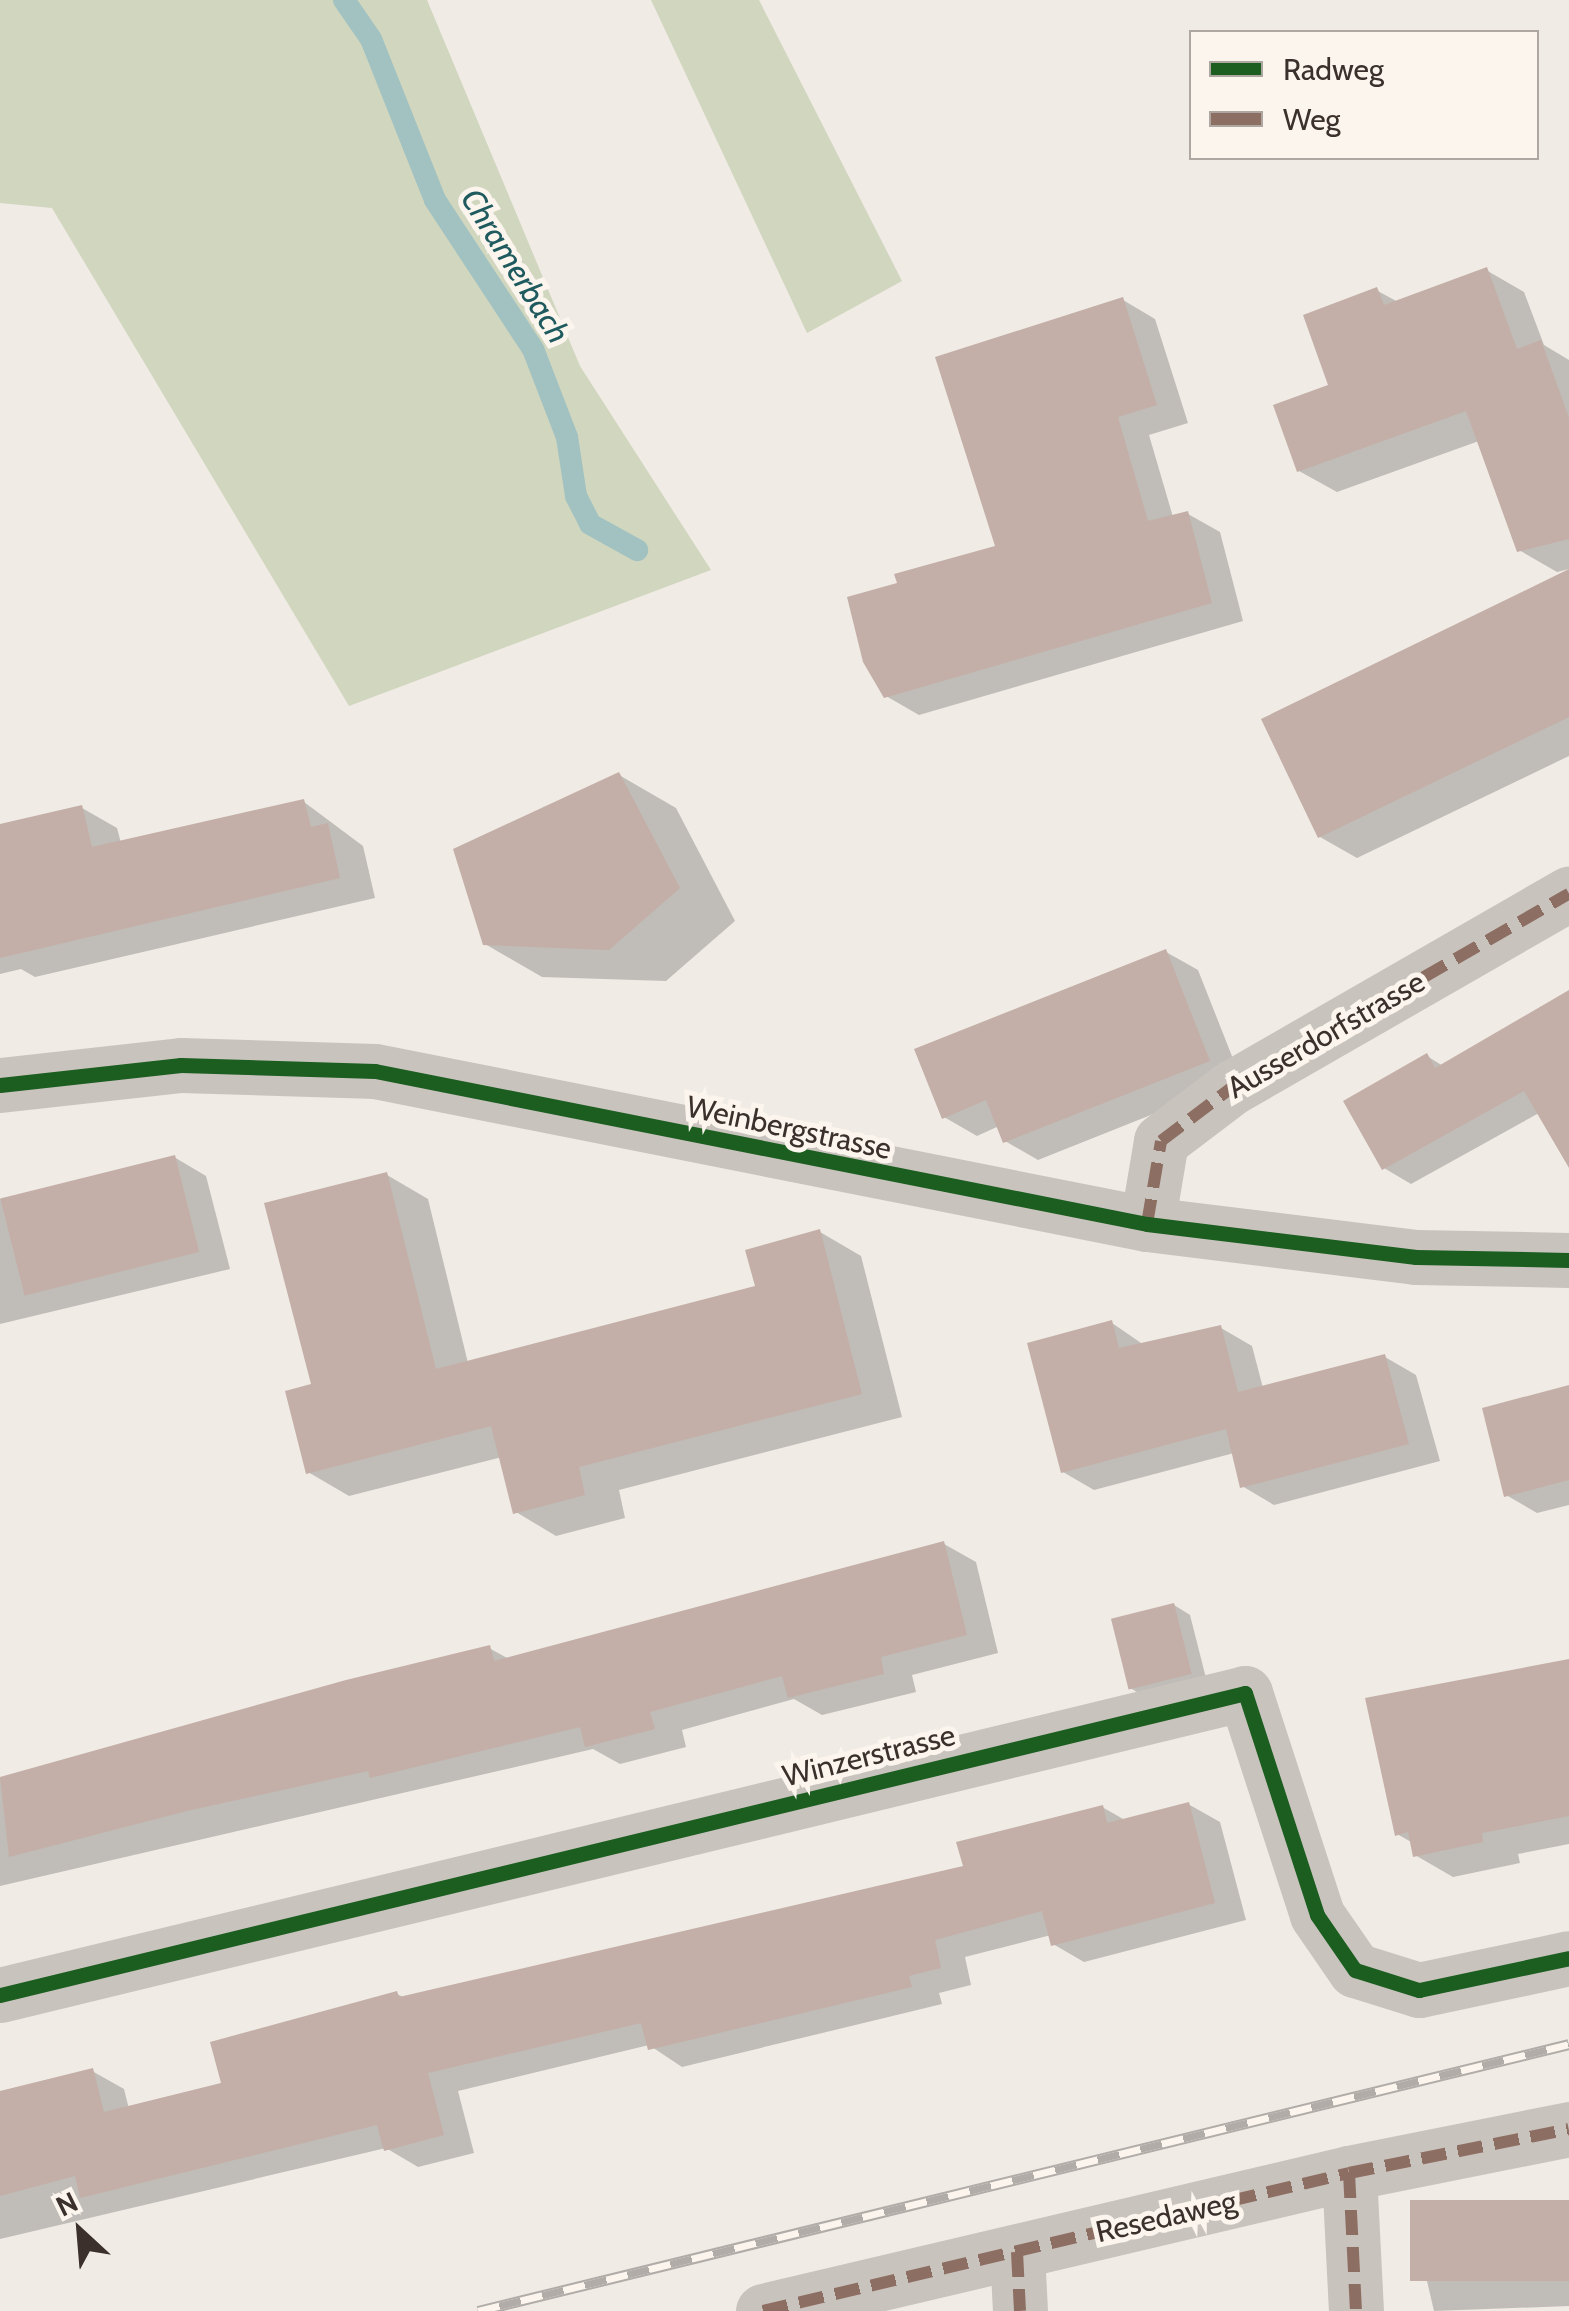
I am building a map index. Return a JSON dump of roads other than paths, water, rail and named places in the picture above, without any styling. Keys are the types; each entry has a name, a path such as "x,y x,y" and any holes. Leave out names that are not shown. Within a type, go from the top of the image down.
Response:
{"street":[{"name":"Ausserdorfstrasse","path":"1147,1224 1162,1141 1232,1088 1569,894"},
{"name":"Weinbergstrasse","path":"0,1085 182,1065 375,1071 1147,1224 1416,1257 1569,1260"},
{"name":"Winzerstrasse","path":"0,1994 1244,1694 1317,1916 1355,1970 1419,1990 1569,1958"},
{"name":"Resedaweg","path":"764,2311 1349,2174 1569,2129"},
{"path":"1349,2174 1356,2311"},
{"path":"1018,2252 1020,2311"}],"waterway":[{"name":"Chramerbach","path":"344,0 371,39 435,200 533,349 567,437 576,496 590,524 637,550"}],"railway":[{"path":"478,2311 1569,2044"}]}
